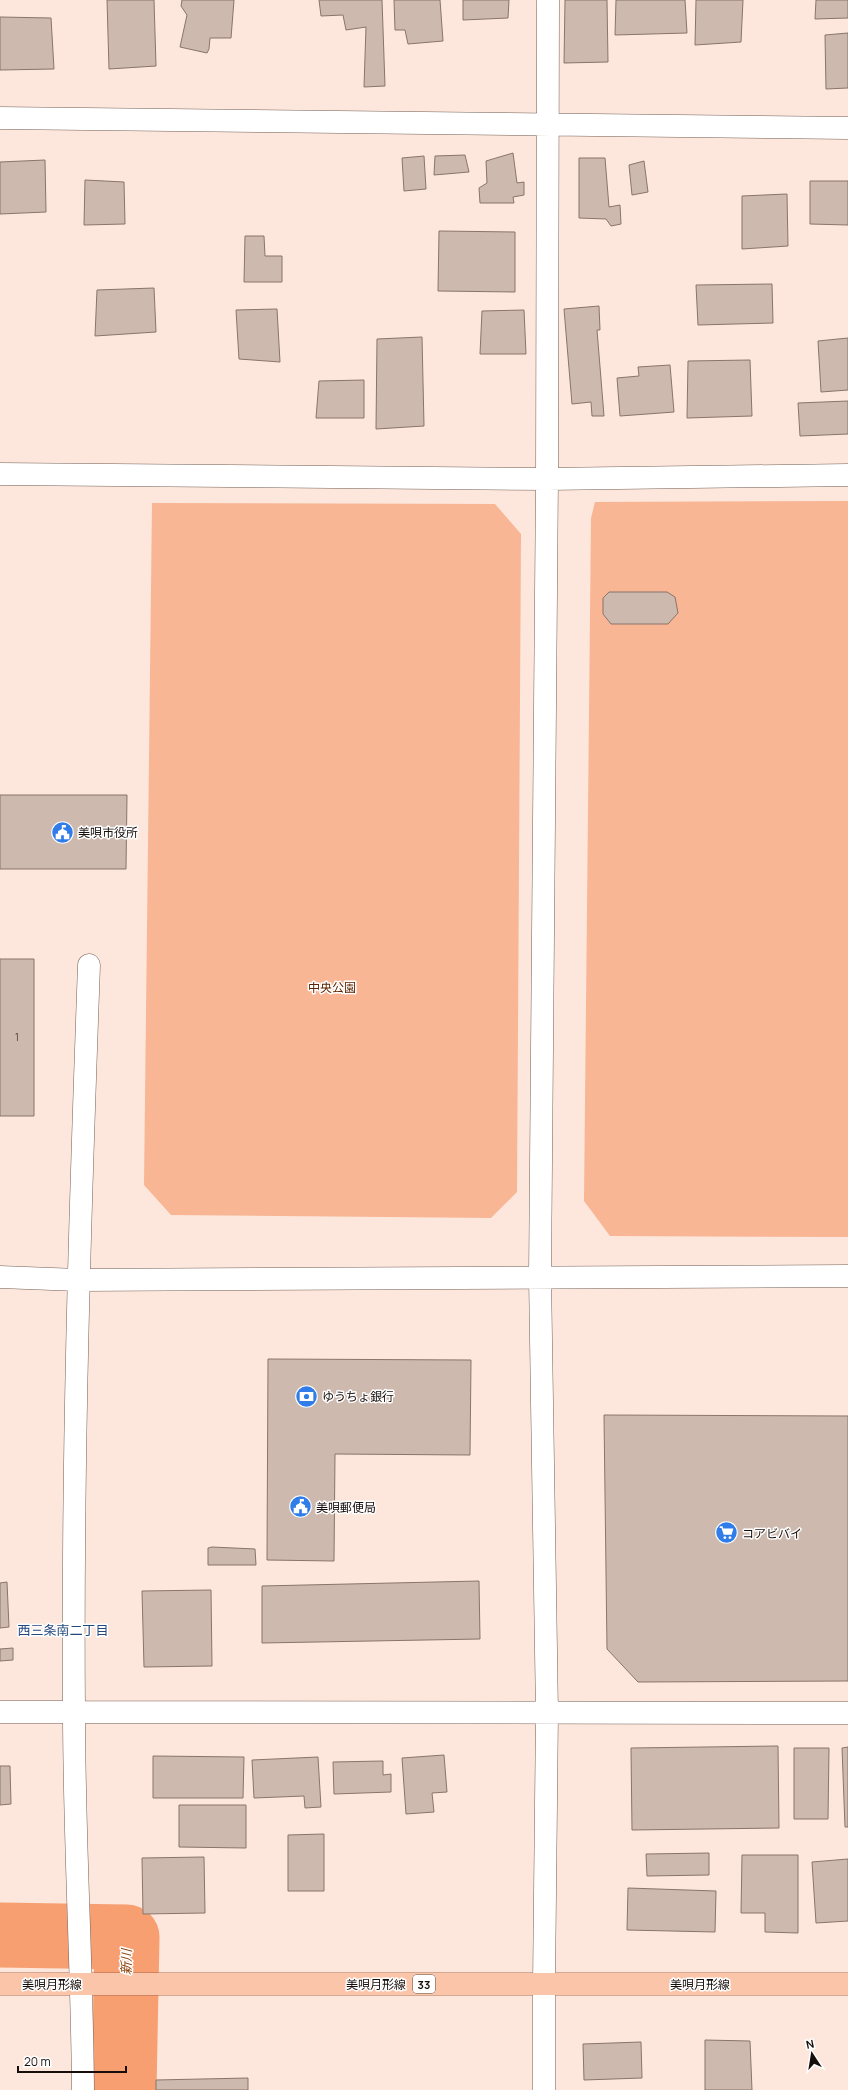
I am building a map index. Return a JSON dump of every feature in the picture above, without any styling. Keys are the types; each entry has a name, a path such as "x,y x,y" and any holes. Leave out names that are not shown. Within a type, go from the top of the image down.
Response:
{"main road":[{"name":"美唄月形線","path":"0,1984 848,1984"}],"street":[{"path":"544,2090 547,1713 540,1277 548,479 548,0"},
{"path":"0,118 848,128"},
{"path":"0,474 548,479 848,475"},
{"path":"83,2090 82,1984 74,1712 78,1280 89,965"},
{"path":"0,1277 78,1280 848,1276"},
{"path":"0,1712 848,1713"}],"green space":[{"path":"848,501 848,1237 610,1236 584,1201 591,518 595,502"},
{"name":"中央公園","path":"152,503 495,504 521,534 517,1192 491,1218 171,1215 144,1185"}],"building":[{"path":"107,0 154,0 156,66 109,69"},
{"path":"182,0 234,0 231,38 210,38 207,53 180,47 187,15 181,6"},
{"path":"319,0 382,0 385,86 364,87 366,27 346,30 343,15 321,16"},
{"path":"394,0 440,0 443,41 408,44 405,30 395,30"},
{"path":"463,0 509,0 508,18 463,20"},
{"path":"565,0 607,0 608,62 564,63"},
{"path":"616,0 685,0 687,33 615,35"},
{"path":"696,0 743,0 741,42 695,45"},
{"path":"816,0 848,0 848,18 815,19"},
{"path":"0,17 51,18 54,69 0,70"},
{"path":"848,33 848,88 826,89 825,35"},
{"path":"513,153 517,183 524,182 524,195 513,197 514,203 480,203 479,188 487,183 486,161"},
{"path":"465,155 469,172 434,175 435,156"},
{"path":"424,156 426,189 404,191 402,158"},
{"path":"579,158 605,158 609,207 620,205 621,224 611,226 606,219 579,218"},
{"path":"45,160 46,212 0,214 0,162"},
{"path":"644,161 648,192 632,195 629,165"},
{"path":"85,180 124,182 125,224 84,225"},
{"path":"810,181 848,181 848,225 810,224"},
{"path":"787,194 788,246 742,249 742,196"},
{"path":"439,231 515,232 515,292 438,291"},
{"path":"245,236 264,236 265,256 282,256 282,282 244,282"},
{"path":"772,284 773,323 698,325 696,285"},
{"path":"154,288 156,332 95,336 97,290"},
{"path":"599,306 600,330 597,330 604,416 592,416 591,402 572,404 564,309"},
{"path":"277,309 280,362 239,359 236,310"},
{"path":"524,310 526,354 480,354 482,311"},
{"path":"422,337 424,426 376,429 377,339"},
{"path":"848,338 848,390 821,392 818,341"},
{"path":"750,360 752,416 687,418 688,361"},
{"path":"670,365 674,412 620,416 617,378 639,376 638,367"},
{"path":"364,380 364,418 316,418 319,381"},
{"path":"848,401 848,434 800,436 798,403"},
{"path":"609,592 667,592 675,597 678,613 668,624 611,624 603,614 603,598"},
{"name":"美唄市役所","path":"0,795 127,795 126,869 0,869"},
{"path":"0,959 34,959 34,1116 0,1116"},
{"name":"美唄郵便局","path":"268,1359 471,1360 470,1455 335,1454 334,1561 267,1560"},
{"name":"コアビバイ","path":"604,1415 848,1416 848,1681 638,1682 607,1649"},
{"path":"208,1548 255,1549 256,1565 208,1565"},
{"path":"479,1581 480,1639 262,1643 262,1586"},
{"path":"7,1582 9,1627 0,1628 0,1583"},
{"path":"211,1590 212,1666 144,1667 142,1591"},
{"path":"13,1648 13,1660 0,1661 0,1649"},
{"path":"778,1746 779,1828 632,1830 631,1748"},
{"path":"848,1747 848,1827 845,1827 842,1748"},
{"path":"794,1748 829,1748 828,1819 794,1819"},
{"path":"444,1755 447,1792 432,1793 434,1812 406,1814 402,1758"},
{"path":"153,1756 244,1757 243,1798 153,1798"},
{"path":"318,1757 321,1807 305,1808 304,1796 254,1798 252,1760"},
{"path":"383,1761 383,1775 391,1774 391,1792 334,1794 333,1762"},
{"path":"0,1766 10,1766 11,1804 0,1805"},
{"path":"179,1805 246,1805 246,1848 179,1847"},
{"path":"324,1834 324,1891 288,1891 288,1835"},
{"path":"709,1853 709,1875 647,1876 646,1854"},
{"path":"742,1855 798,1855 798,1933 765,1932 765,1913 741,1913"},
{"path":"204,1857 205,1913 143,1914 142,1858"},
{"path":"848,1859 848,1921 816,1923 812,1862"},
{"path":"628,1888 716,1891 715,1932 627,1930"},
{"path":"705,2040 750,2041 752,2090 705,2090"},
{"path":"641,2042 642,2078 584,2080 583,2044"},
{"path":"248,2078 248,2090 156,2090 156,2080"}],"waterway":[{"name":"新川","path":"0,1935 127,1937 124,2090"}],"place":[{"name":"美唄市役所","path":"63,832"},
{"name":"ゆうちょ銀行","path":"306,1396"},
{"name":"美唄郵便局","path":"301,1507"},
{"name":"コアビバイ","path":"727,1533"}],"district":[{"name":"西三条南二丁目","path":"63,1630"}]}
